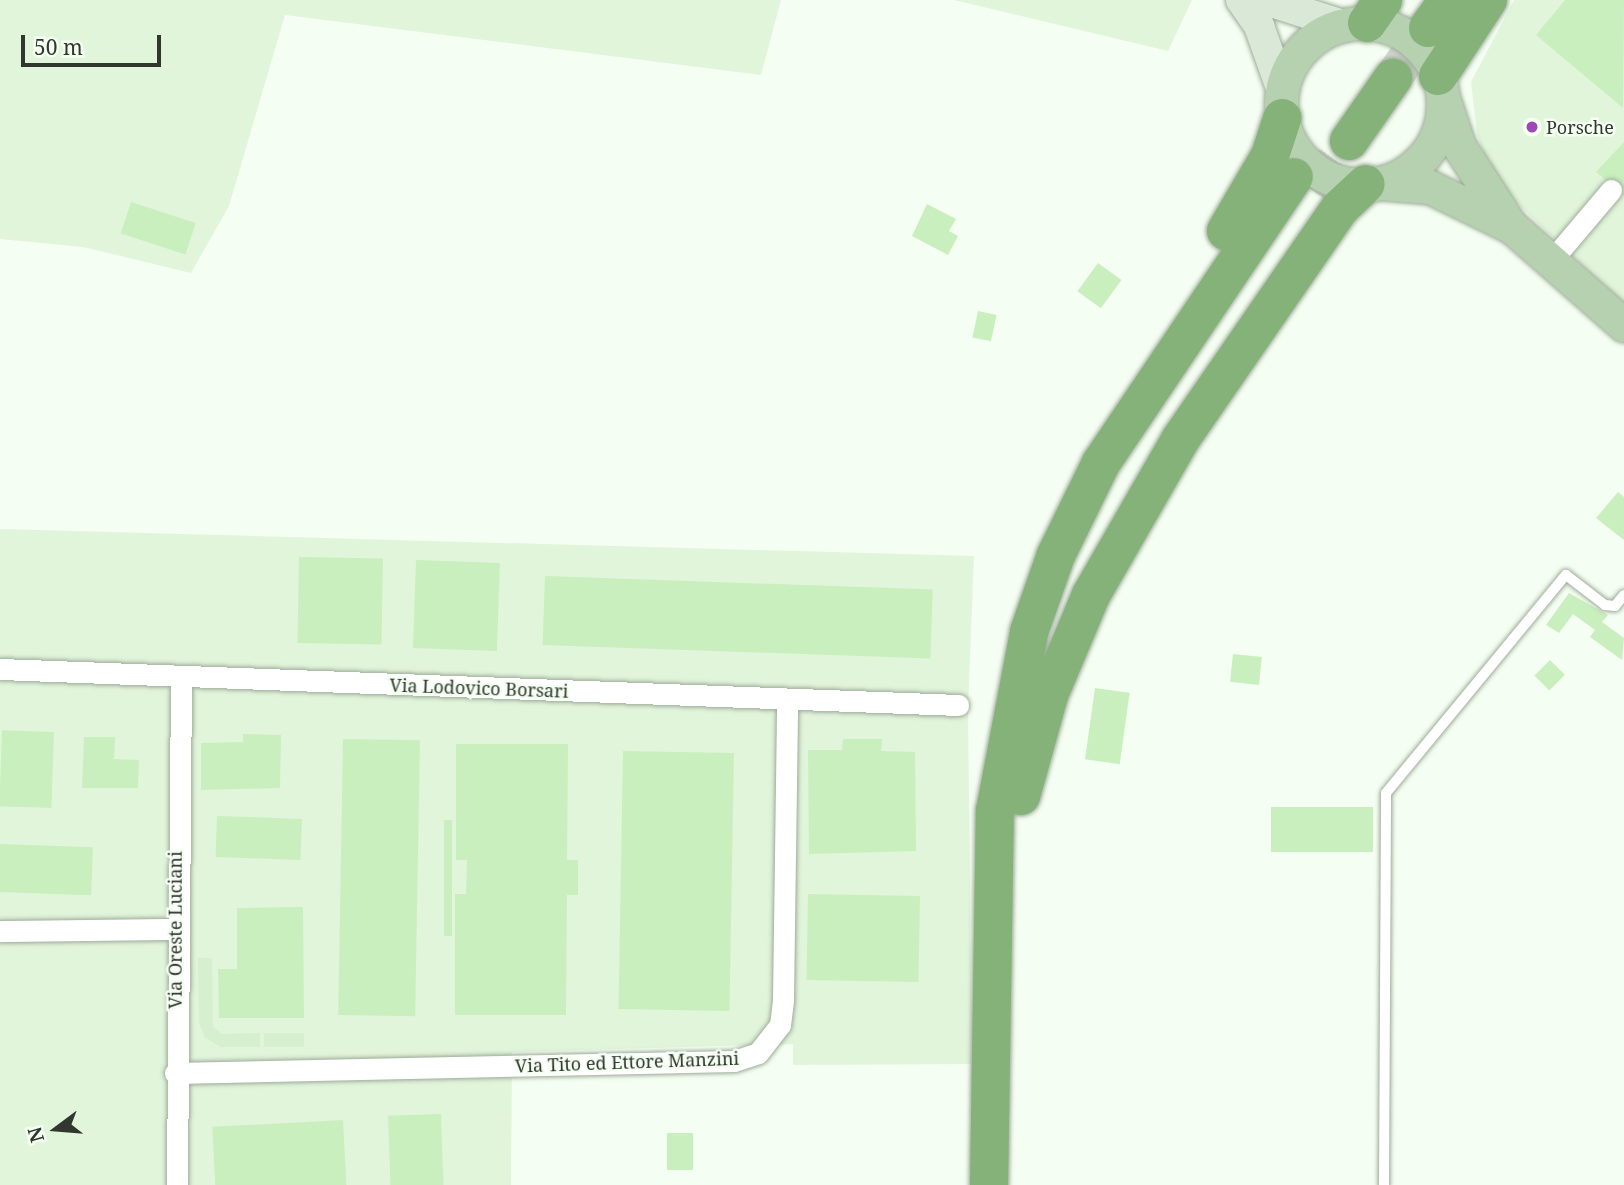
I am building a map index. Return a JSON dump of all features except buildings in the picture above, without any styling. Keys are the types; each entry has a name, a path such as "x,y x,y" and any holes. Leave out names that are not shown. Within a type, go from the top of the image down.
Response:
{"highway":[{"path":"1441,87 1488,0"},
{"path":"1339,134 1383,71"},
{"path":"1012,1185 1009,793 998,732 1014,640 1071,467 1106,406 1241,210 1282,104"},
{"path":"1009,793 1097,583 1180,440 1340,208 1374,183"},
{"path":"989,1185 1009,793 1053,635 1098,522 1166,403 1304,184"}],"main road":[{"path":"1241,0 1259,26 1282,104 1307,164 1329,178 1430,187 1512,227"},
{"path":"1265,0 1399,13"},
{"path":"1282,104 1303,49 1399,13"},
{"path":"1399,13 1410,38 1441,87 1459,146 1512,227 1624,325"},
{"path":"1374,183 1420,161 1434,143 1441,87"}],"street":[{"path":"1550,261 1611,190"},
{"name":"Via Lodovico Borsari","path":"0,669 958,705"},
{"name":"Via Oreste Luciani","path":"177,1185 174,929 181,676"},
{"name":"Via Tito ed Ettore Manzini","path":"175,1073 734,1061 758,1054 780,1025 783,999 787,700"},
{"path":"0,931 174,929"}],"lane":[{"path":"1384,1185 1385,793 1566,575 1605,606 1615,606 1624,595"}],"shaded area":[{"path":"0,0 781,0 761,75 285,15 229,206 191,273 83,247 0,239"},
{"path":"954,0 1192,0 1168,51"},
{"path":"1514,0 1624,0 1624,305 1493,180 1477,134 1471,82"},
{"path":"0,529 974,556 968,708 972,1064 793,1065 793,1044 512,1052 511,1185 0,1185"},
{"path":"198,958 212,958 213,1027 222,1034 260,1033 260,1047 221,1047 205,1038 199,1022"},
{"path":"264,1033 304,1033 304,1047 264,1047"}],"tunnel":[{"path":"1393,78 1428,28"},
{"path":"1313,191 1349,141"}],"place":[{"name":"Porsche","path":"1532,127"}]}
